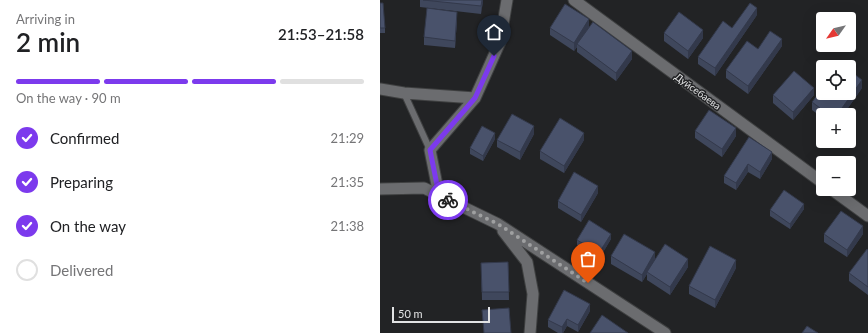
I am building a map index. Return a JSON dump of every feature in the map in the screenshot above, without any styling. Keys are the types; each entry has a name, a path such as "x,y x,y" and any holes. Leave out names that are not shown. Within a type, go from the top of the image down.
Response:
{"street":[{"path":"439,195 430,150 475,98 500,42 507,0"},
{"name":"Дуйсебаева","path":"574,0 816,178"},
{"path":"380,89 404,93 475,98"},
{"path":"380,189 424,188 498,224 665,333"},
{"path":"841,196 868,216"},
{"path":"498,224 527,262 534,294 530,333"}],"lane":[{"path":"404,93 430,150"}],"building":[{"path":"423,0 482,0 481,6"},
{"path":"380,3 383,3 385,28 380,28"},
{"path":"750,3 757,8 715,68 698,57 723,21 732,28"},
{"path":"565,4 589,19 574,43 550,28"},
{"path":"427,8 457,12 455,41 424,37"},
{"path":"679,12 703,30 688,51 664,33"},
{"path":"593,22 632,51 616,73 577,44"},
{"path":"770,31 782,39 748,86 726,70 747,41 758,49"},
{"path":"794,71 814,88 793,112 773,95"},
{"path":"856,75 862,80 856,88"},
{"path":"816,97 816,100 848,100 842,108 820,108 812,102"},
{"path":"709,110 736,128 722,149 695,131"},
{"path":"512,114 534,126 520,152 497,140"},
{"path":"560,118 584,133 564,166 540,151"},
{"path":"482,126 495,133 483,156 470,148"},
{"path":"749,137 772,152 760,172 748,164 736,183 724,176"},
{"path":"574,172 598,186 581,215 558,201"},
{"path":"784,190 804,204 790,224 770,210"},
{"path":"841,211 863,226 847,250 824,234"},
{"path":"589,220 611,234 599,253 577,240"},
{"path":"624,234 655,252 642,275 611,256"},
{"path":"665,244 688,259 670,287 647,272"},
{"path":"710,246 736,260 715,300 689,286"},
{"path":"867,249 868,250 868,287 849,273"},
{"path":"508,262 509,292 482,292 481,263"},
{"path":"564,290 590,304 578,325 567,319 562,327 548,320"},
{"path":"509,308 511,333 484,333 482,310"},
{"path":"602,315 628,333 590,333"},
{"path":"807,326 818,333 802,333"}],"way so far":[{"path":"448,200 498,224 588,283"}],"route":[{"path":"448,200 439,195 430,150 475,98 494,56"}]}
